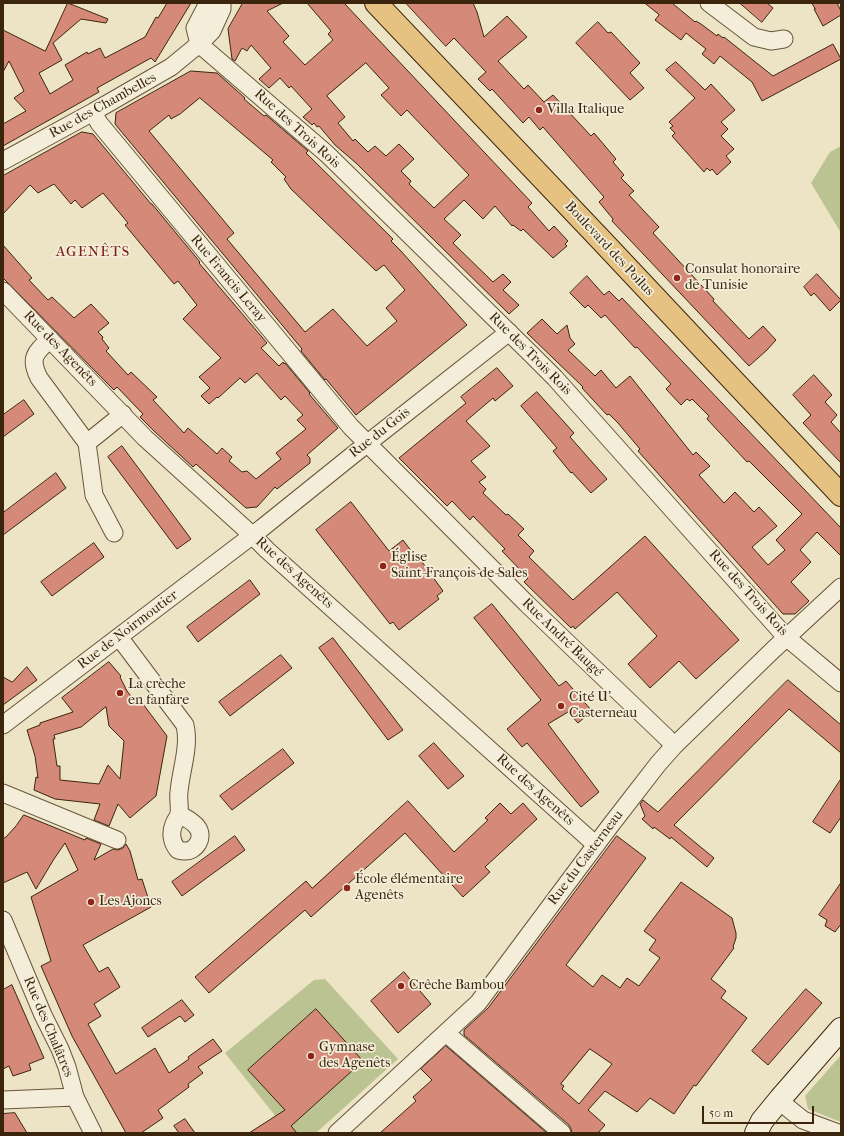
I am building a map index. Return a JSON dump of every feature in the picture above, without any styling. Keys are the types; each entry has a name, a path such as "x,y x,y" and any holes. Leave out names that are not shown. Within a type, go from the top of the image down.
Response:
{"main road":[{"name":"Boulevard des Poilus","path":"376,3 841,495"}],"street":[{"path":"199,44 194,28 206,7 211,3"},
{"name":"Rue des Chambelles","path":"3,161 94,112 171,67 212,31 222,9 222,3"},
{"path":"709,3 754,37 771,41 784,39"},
{"name":"Rue des Trois Rois","path":"199,44 327,154 555,378 786,637 841,683"},
{"name":"Rue Francis Leray","path":"94,112 98,123 346,421 367,444"},
{"name":"Rue des Agenêts","path":"3,290 145,438 267,550 596,845"},
{"name":"Rue du Gois","path":"252,535 508,332"},
{"path":"50,339 35,354 35,369 39,378 87,444 94,495 114,533"},
{"path":"87,444 123,414"},
{"name":"Rue André Baugé","path":"367,444 527,604 674,746"},
{"name":"Rue de Noirmoutier","path":"3,725 252,535"},
{"name":"Rue du Casterneau","path":"337,1133 478,1003 639,787 674,746 786,637 841,587"},
{"path":"119,637 184,724 187,735 187,744 179,791 179,814"},
{"path":"3,793 117,840"},
{"name":"Rue des Chalâtres","path":"3,920 42,1014 60,1049 67,1067 75,1097 93,1133"},
{"path":"756,1133 762,1121 841,1029"},
{"path":"446,1033 562,1133"},
{"path":"3,1100 75,1097"},
{"path":"780,1099 788,1108 803,1120 838,1133"}],"green space":[{"path":"841,146 841,233 811,183 830,152"},
{"name":"Gymnase des Agenêts","path":"325,979 398,1059 316,1133 289,1133 225,1053 314,980"},
{"path":"841,1055 841,1122 808,1109 805,1096"}],"building":[{"path":"68,3 108,19 106,23 81,19 53,43 62,60 39,73 50,94 73,80 65,65 87,52 88,54 100,48 105,58 145,37 156,17 158,18 167,3 191,3 155,62 151,58 97,88 99,92 3,146 3,124 26,111 14,98 24,91 9,61 3,72 3,30 45,51"},
{"path":"243,3 283,3 267,11 289,36 283,42 305,65 333,40 328,34 331,31 307,3 344,3 532,203 528,207 549,231 554,226 568,241 565,244 567,246 553,258 523,229 521,231 513,225 512,226 495,206 483,219 464,200 444,219 461,235 453,243 493,282 503,274 511,282 503,290 519,305 509,314 356,163 335,145 319,126 317,127 314,123 312,125 303,117 312,109 291,86 289,88 280,78 269,88 259,79 271,68 251,45 247,51 242,48 235,61 232,59 228,29","holes":["366,63 389,88 381,95 401,116 407,110 469,175 434,208 409,184 411,181 401,171 414,159 399,144 386,156 375,146 368,152 355,139 353,141 338,123 345,117 327,96"]},
{"path":"406,3 473,3 484,37 507,16 527,37 498,61 524,89 528,85 544,102 553,95 591,136 594,133 616,159 613,162 624,175 621,178 634,191 629,195 659,227 653,233 749,339 763,326 776,340 767,350 749,366 612,221 613,219 599,202 604,197 543,127 540,130 529,117 523,123 492,89 490,91 478,79 486,72 454,38 446,46"},
{"path":"645,3 672,3 695,22 696,21 701,24 717,36 718,34 723,38 724,37 773,76 833,44 841,59 762,101 752,82 720,56 714,64 702,54 706,49 686,33 681,40 655,20 659,15"},
{"path":"740,3 767,3 773,8 762,22"},
{"path":"812,3 837,3 841,11 841,15 823,26"},
{"path":"598,22 608,33 611,32 640,63 630,73 644,88 630,100 576,43"},
{"path":"676,62 705,90 711,84 735,110 721,122 728,129 721,136 734,149 726,156 731,162 717,175 712,169 710,171 707,168 704,172 672,136 675,133 670,128 673,126 669,122 695,98 666,70"},
{"path":"191,71 217,73 245,98 244,99 264,116 266,115 308,151 306,153 393,239 391,241 467,325 356,415 326,379 325,380 301,351 302,349 115,124 116,113","holes":["200,98 273,160 271,162 286,177 284,179 291,189 376,271 384,265 405,290 386,308 397,321 367,346 333,309 305,332 227,239 234,233 149,131 169,115 171,119 180,114"]},
{"path":"82,132 93,134 267,343 261,348 279,366 283,362 284,364 285,363 338,428 307,455 310,458 310,463 277,489 275,487 257,507 246,508 196,464 193,467 140,417 143,414 117,387 114,390 3,278 3,245 32,278 29,280 48,300 52,297 74,318 91,304 109,323 98,332 103,337 102,339 109,348 106,351 128,375 131,372 157,397 153,400 184,433 188,428 217,454 222,448 232,457 229,461 242,472 247,471 256,479 281,459 276,453 306,429 297,420 303,415 285,396 281,400 257,373 245,383 240,378 209,404 201,396 210,388 199,377 221,358 183,319 197,305 178,281 174,284 125,225 128,223 103,193 82,208 75,200 71,204 54,184 38,193 30,185 3,214 3,176"},
{"path":"817,274 841,300 830,311 814,293 811,296 804,287"},
{"path":"587,276 604,295 609,291 619,301 622,298 841,528 841,556 817,532 800,550 811,562 791,582 809,601 795,614 783,614 638,451 640,449 618,423 609,414 607,415 582,388 583,387 527,333 542,319 557,334 567,325 570,338 575,344 568,350 595,376 601,370 616,388 630,376 693,455 696,452 710,466 699,475 724,503 735,492 754,512 759,507 777,526 752,547 768,565 785,550 776,540 802,514 749,461 747,462 707,419 709,416 692,399 690,401 687,399 681,405 666,389 671,384 605,315 601,318 588,305 585,308 570,293"},
{"path":"497,368 513,386 495,401 493,398 466,421 490,446 471,461 486,477 479,482 486,489 483,493 506,515 508,514 524,529 518,535 534,551 529,557 573,600 645,536 739,640 696,679 679,661 650,688 628,664 657,636 617,592 575,629 573,626 571,628 524,582 528,578 502,551 505,549 473,516 470,520 452,501 447,506 399,458 466,403 461,397"},
{"path":"814,375 832,395 825,402 837,415 831,422 841,433 841,463 803,423 811,415 793,395"},
{"path":"537,392 574,433 570,437 607,479 591,493 572,472 571,473 553,451 557,448 521,406"},
{"path":"24,400 34,414 3,437 3,415"},
{"path":"122,446 191,539 177,549 108,457"},
{"path":"56,473 66,488 3,535 3,513"},
{"name":"Église Saint-François-de-Sales","path":"351,502 389,551 403,540 415,556 417,555 443,591 437,596 439,599 399,630 393,622 390,624 316,530"},
{"path":"94,543 104,557 52,596 41,582"},
{"path":"250,580 260,594 198,642 187,627"},
{"name":"Cité U' Casterneau","path":"492,604 559,686 566,681 592,711 578,723 568,712 548,724 599,792 581,807 527,743 522,747 507,729 541,700 474,618"},
{"path":"333,638 403,730 388,740 319,648"},
{"path":"281,655 292,668 230,716 219,702"},
{"path":"109,662 121,676 120,677 127,691 136,703 140,700 167,736 156,796 130,818 118,804 109,826 94,820 100,804 55,799 34,790 36,777 38,778 35,756 27,730 40,725 40,723 73,712 62,698","holes":["106,707 109,726 124,741 120,779 108,765 99,784 60,780 60,766 57,766 53,739 55,739 54,735 81,727"]},
{"path":"27,667 37,680 3,705 3,677 12,682"},
{"path":"788,680 841,725 841,753 789,709 674,825 714,858 707,867 671,837 670,839 654,827 653,829 642,819 645,816 640,804 643,800 658,812"},
{"path":"434,743 464,776 448,789 419,756"},
{"path":"283,749 294,763 232,810 220,796"},
{"path":"841,779 841,817 830,833 813,822"},
{"path":"408,801 454,852 488,820 485,818 500,803 511,814 523,803 537,819 485,867 490,872 463,897 405,833 311,917 305,910 209,993 195,977 306,881 312,888"},
{"path":"24,815 85,840 86,838 101,844 94,860 113,849 118,850 123,848 126,844 130,851 138,880 142,879 151,907 83,945 99,972 108,967 120,987 94,1004 101,1016 88,1024 116,1074 155,1048 169,1073 213,1039 222,1051 198,1067 203,1073 188,1084 189,1087 158,1110 163,1118 141,1133 126,1133 72,1036 41,966 51,961 31,897 78,870 65,843 36,889 27,872 3,883 3,839 16,826"},
{"path":"235,836 245,850 182,896 172,882"},
{"path":"617,836 646,858 566,965 593,987 602,975 620,988 627,978 639,986 660,958 649,950 656,940 644,931 681,882 732,918 736,933 734,948 711,979 726,991 721,998 747,1018 696,1086 694,1085 674,1114 650,1098 637,1112 605,1091 588,1110 605,1125 598,1133 572,1133 569,1125 464,1035 464,1030 488,1008","holes":["590,1049 612,1064 579,1104 562,1089 564,1086 561,1084"]},
{"path":"841,883 841,924 835,932 825,926 827,920 819,915"},
{"path":"404,972 431,1004 398,1033 371,1001"},
{"path":"12,985 44,1058 29,1064 31,1070 13,1076 9,1066 3,1069 3,990"},
{"path":"806,989 822,1003 768,1065 752,1051"},
{"path":"182,1000 194,1015 185,1022 180,1016 148,1037 142,1028"},
{"path":"316,1009 363,1061 291,1126 297,1133 249,1133 285,1110 248,1070"},
{"path":"446,1046 547,1133 380,1133 416,1101 413,1097 432,1080 421,1069"},
{"path":"15,1113 27,1133 3,1133 3,1114"},
{"path":"185,1119 195,1133 179,1133 174,1126"}],"place":[{"name":"Villa Italique","path":"539,110"},
{"name":"Consulat honoraire de Tunisie","path":"677,278"},
{"name":"Église Saint-François-de-Sales","path":"383,566"},
{"name":"La crèche en fanfare","path":"120,693"},
{"name":"Cité U' Casterneau","path":"561,706"},
{"name":"École élémentaire Agenêts","path":"347,888"},
{"name":"Les Ajoncs","path":"91,902"},
{"name":"Crêche Bambou","path":"401,986"},
{"name":"Gymnase des Agenêts","path":"311,1056"}],"district":[{"name":"AGENÊTS","path":"93,252"}]}
